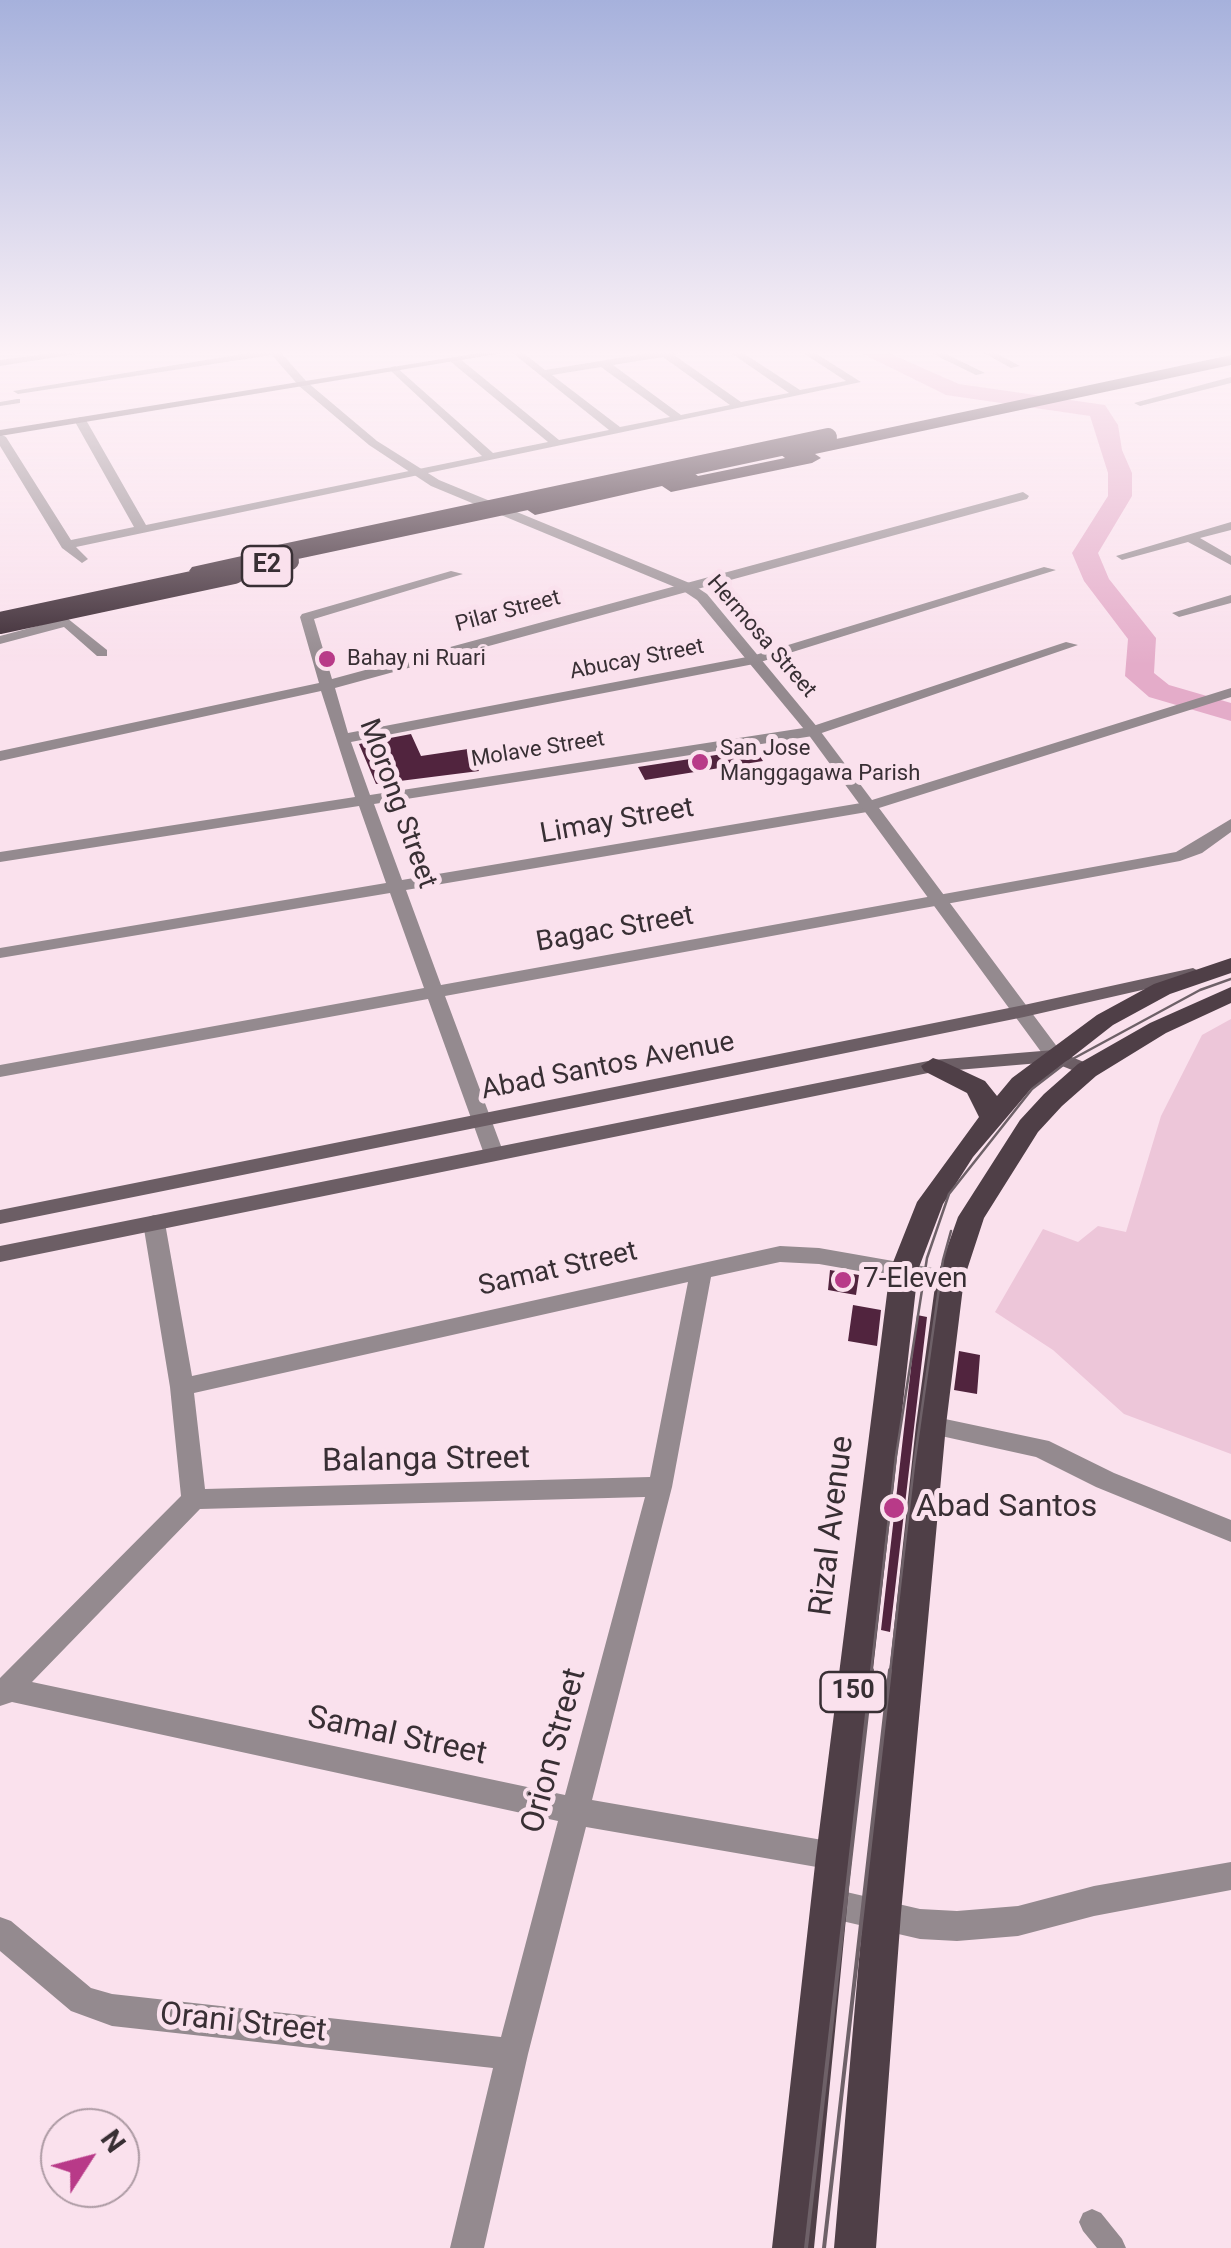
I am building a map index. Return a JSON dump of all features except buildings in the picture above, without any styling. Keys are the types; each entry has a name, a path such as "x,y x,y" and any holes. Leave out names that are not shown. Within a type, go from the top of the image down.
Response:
{"highway":[{"name":"E2","path":"0,613 741,456"},
{"name":"E2","path":"0,623 774,456"},
{"path":"535,508 691,484 824,456"}],"main road":[{"name":"Abad Santos Avenue","path":"0,1217 1024,1011 1228,965"},
{"name":"Rizal Avenue","path":"793,2248 834,1856 904,1270 930,1202 991,1117 1054,1056 1134,1004 1228,965"},
{"name":"150","path":"856,2248 882,1913 931,1425 950,1279 971,1217 1029,1126 1087,1070 1158,1028 1231,994"},
{"path":"0,1254 932,1066 1054,1056 1087,1070"},
{"path":"932,1066 976,1087 985,1096 991,1117"}],"street":[{"path":"13,456 67,545 82,559"},
{"path":"100,456 141,528"},
{"name":"Hermosa Street","path":"393,456 417,472 519,519 688,587 702,597 813,731 1054,1056"},
{"path":"67,545 495,456"},
{"name":"Pilar Street","path":"0,756 326,685 1023,496"},
{"path":"1122,556 1231,526"},
{"path":"1190,538 1231,561"},
{"name":"Abucay Street","path":"342,740 754,660 1049,570"},
{"name":"Morong Street","path":"456,574 308,616 342,740 494,1154"},
{"path":"1179,613 1231,599"},
{"path":"0,640 68,622 102,652"},
{"name":"Molave Street","path":"0,857 813,731 1071,645"},
{"name":"Limay Street","path":"0,953 867,808 1231,692"},
{"name":"Bagac Street","path":"0,1071 1180,856 1196,850 1231,824"},
{"path":"3,1693 194,1499 182,1387 154,1223"},
{"name":"Samat Street","path":"182,1387 780,1254 819,1256 950,1279"},
{"name":"Orion Street","path":"466,2248 512,2054 660,1488 702,1269"},
{"path":"931,1425 1041,1448 1105,1480 1231,1531"},
{"name":"Balanga Street","path":"194,1499 660,1488"},
{"name":"Samal Street","path":"3,1693 576,1811 834,1856"},
{"path":"830,1902 920,1924 1018,1922 1094,1901 1231,1876"},
{"name":"Orani Street","path":"0,1932 82,2000 112,2010 512,2054"},
{"path":"1092,2222 1113,2248"}],"shaded area":[{"path":"1231,1019 1231,1454 1124,1414 1053,1350 995,1312 1043,1229 1078,1242 1098,1226 1126,1232 1161,1116 1202,1035"}],"waterway":[{"path":"1113,456 1120,473 1120,496 1085,553 1097,581 1142,638 1139,676 1159,691 1188,701"},
{"path":"1201,705 1231,712"}],"tram line":[{"path":"871,1673 896,1456 927,1258 949,1194 1032,1089 1067,1062 1200,990 1231,979"},
{"path":"890,1673 914,1465 943,1260 951,1231"},
{"path":"806,2248 872,1670"},
{"path":"824,2248 890,1670"}],"place":[{"name":"Bahay ni Ruari","path":"327,659"},
{"name":"San Jose Manggagawa Parish","path":"700,762"},
{"name":"7-Eleven","path":"843,1280"},
{"name":"Abad Santos","path":"894,1508"}]}
